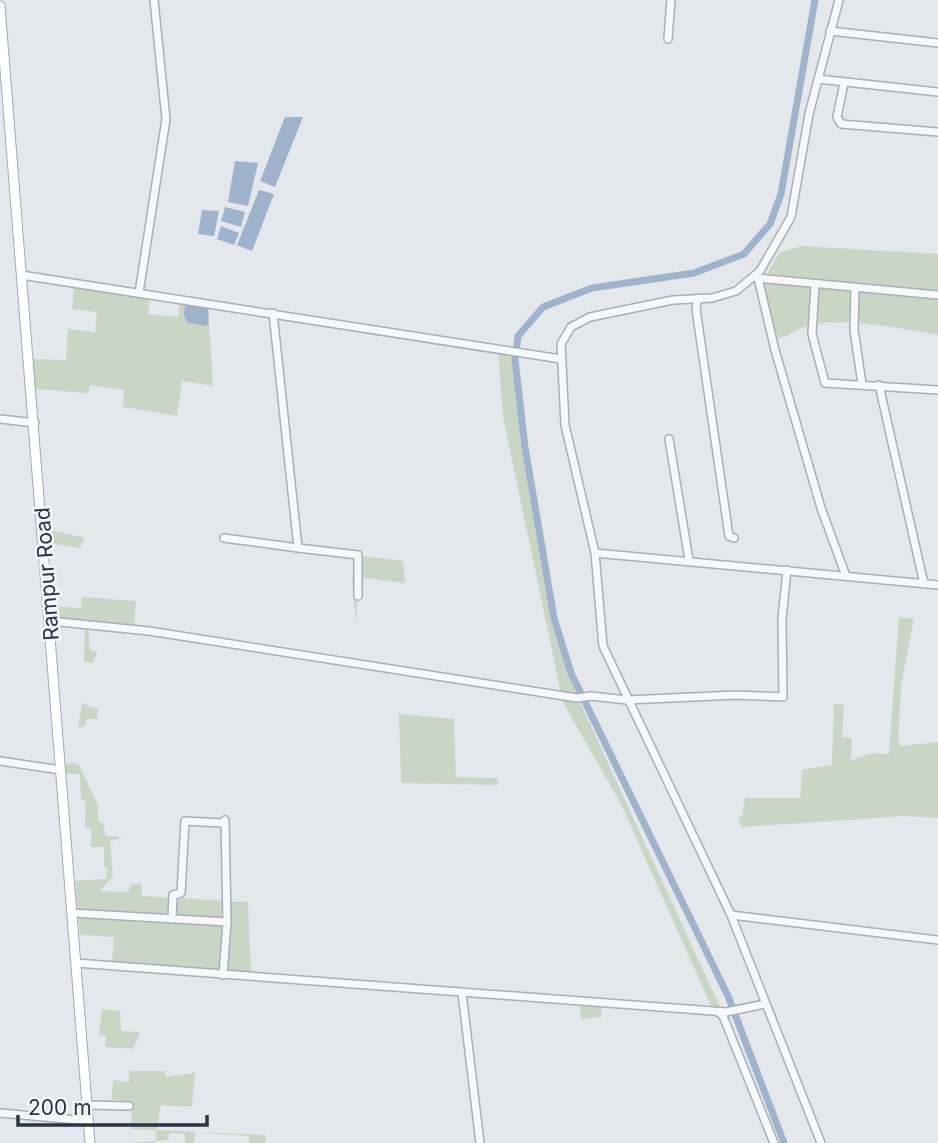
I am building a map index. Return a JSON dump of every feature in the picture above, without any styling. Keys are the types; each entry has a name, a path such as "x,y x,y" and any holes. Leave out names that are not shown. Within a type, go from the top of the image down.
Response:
{"main road":[{"name":"Rampur Road","path":"0,6 90,1143"}],"street":[{"path":"139,293 166,119 154,0"},
{"path":"668,39 671,0"},
{"path":"821,1143 731,915 603,646 595,553 565,425 561,359 566,334 571,327 590,317 673,300 736,291 756,278 790,217 818,79 839,0"},
{"path":"830,31 938,43"},
{"path":"818,79 938,92"},
{"path":"844,83 837,117 841,124 938,132"},
{"path":"21,275 561,359"},
{"path":"756,278 938,295"},
{"path":"756,278 821,508 846,576"},
{"path":"815,285 813,334 825,383 938,390"},
{"path":"855,289 854,330 862,384"},
{"path":"698,298 696,309 717,471 729,536 734,538"},
{"path":"273,313 298,548"},
{"path":"879,385 923,584"},
{"path":"0,419 34,423"},
{"path":"669,439 689,560"},
{"path":"224,538 358,555 359,596"},
{"path":"595,553 938,585"},
{"path":"50,621 149,631 577,698 591,696 627,701 736,695 783,697 782,619 787,570"},
{"path":"0,761 61,770"},
{"path":"172,919 173,895 181,893 185,821 222,823 225,820 227,922 223,975"},
{"path":"72,913 227,922"},
{"path":"731,915 938,940"},
{"path":"76,963 726,1012 765,1004"},
{"path":"462,993 480,1143"},
{"path":"717,1011 723,1016 774,1143"},
{"path":"87,1105 129,1105"},
{"path":"0,1112 88,1121"}],"green space":[{"path":"801,246 938,254 938,335 873,324 838,322 808,326 785,337 773,339 767,325 765,277 779,253"},
{"path":"74,285 150,298 148,314 178,317 180,302 185,303 206,326 209,323 213,386 182,381 177,416 123,407 124,390 90,385 88,393 35,389 32,359 66,360 68,329 95,332 97,312 72,309"},
{"path":"498,352 512,354 523,447 551,617 578,696 542,689 559,691 560,688 503,417"},
{"path":"48,530 85,538 80,548 49,543"},
{"path":"362,556 403,561 405,583 358,577 356,625 352,576 358,576"},
{"path":"82,597 136,601 134,627 53,619 53,606 81,608"},
{"path":"899,617 914,619 901,686 898,740 901,746 938,742 938,818 905,816 742,827 738,819 742,815 745,798 800,798 802,770 832,765 834,704 844,705 842,737 852,738 851,760 873,753 889,754"},
{"path":"85,627 88,628 90,650 97,652 93,663 84,662"},
{"path":"561,699 580,702 721,1009 667,1003 711,1006 622,806"},
{"path":"82,703 98,709 97,719 87,719 85,726 78,728"},
{"path":"399,714 454,719 456,777 498,778 498,785 401,783"},
{"path":"64,764 79,765 98,805 98,821 103,823 106,836 122,837 110,842 113,877 100,891 128,892 131,885 141,883 142,896 248,902 251,974 112,963 114,937 80,935 75,881 106,879 107,868 104,867 104,847 91,847 91,829 85,828 86,801 81,800 80,774 65,774"},
{"path":"580,1005 601,1007 602,1017 581,1019"},
{"path":"102,1009 120,1011 121,1031 140,1032 133,1049 105,1047 106,1036 99,1035"},
{"path":"129,1071 165,1071 166,1077 195,1073 192,1107 161,1105 157,1130 131,1129 132,1103 112,1099 113,1080 129,1082"},
{"path":"157,1130 266,1135 266,1143 249,1143 249,1136 195,1132 194,1143 185,1143 185,1134 170,1133 168,1140 155,1141"}],"water":[{"path":"285,117 303,117 275,187 260,181"},
{"path":"235,161 258,163 248,206 228,202"},
{"path":"259,190 274,194 252,251 237,245"},
{"path":"225,207 245,212 241,227 221,221"},
{"path":"202,210 219,211 214,236 198,234"},
{"path":"221,226 239,233 234,245 217,239"},
{"path":"185,303 208,307 209,323 206,326 188,323 184,316"}],"waterway":[{"path":"784,1143 728,996 571,673 554,618 525,447 515,360 518,336 543,307 592,288 694,273 744,254 770,224 781,194 815,0"}]}
